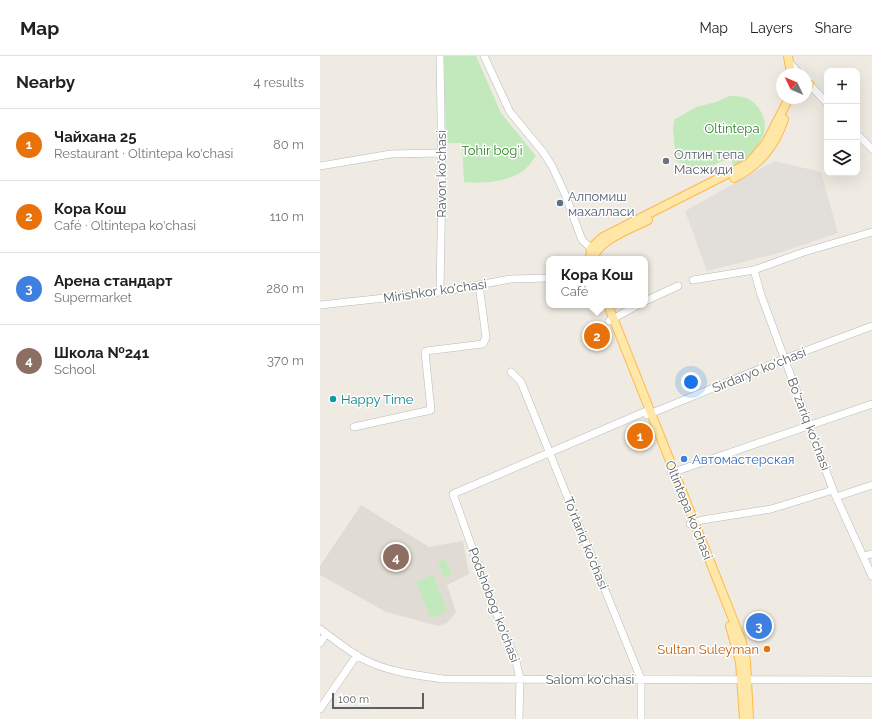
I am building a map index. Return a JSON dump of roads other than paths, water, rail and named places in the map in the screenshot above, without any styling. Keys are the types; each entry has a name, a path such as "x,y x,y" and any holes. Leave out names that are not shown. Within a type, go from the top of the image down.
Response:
{"main road":[{"path":"593,253 602,237 695,194 753,160 769,139 786,104"},
{"name":"Oltintepa ko'chasi","path":"604,308 648,412 729,621 745,679 749,719"},
{"name":"Oltintepa ko'chasi","path":"608,308 610,319"},
{"name":"Oltintepa ko'chasi","path":"744,719 745,679"}],"street":[{"name":"Ravon ko'chasi","path":"440,56 440,292"},
{"path":"484,56 510,112 543,152 552,166 565,194 582,240 593,253"},
{"path":"788,59 795,68"},
{"path":"812,89 824,100"},
{"path":"860,137 872,149"},
{"path":"320,166 391,154 441,153"},
{"path":"693,280 754,270 785,258 872,232"},
{"name":"Bo'zariq ko'chasi","path":"754,270 761,295 834,493 872,576"},
{"name":"Mirishkor ko'chasi","path":"320,305 440,292 522,278 546,278"},
{"path":"354,426 431,410 425,352 483,344 486,337 480,285"},
{"path":"648,301 678,286"},
{"path":"610,319 632,308"},
{"name":"Sirdaryo ko'chasi","path":"453,494 549,451 872,326"},
{"name":"To'rtariq ko'chasi","path":"511,372 521,382 641,679 641,719"},
{"path":"672,473 872,404"},
{"path":"692,523 770,509 872,485"},
{"name":"Podshobog' ko'chasi","path":"453,494 490,598 516,661 520,679 520,719"},
{"path":"864,556 872,554"},
{"path":"320,643 323,631"},
{"name":"Salom ko'chasi","path":"323,631 357,655 384,668 417,675 465,680 872,680"},
{"path":"320,709 357,655"}],"place":[{"name":"Олтин тепа Масжиди","path":"666,161"},
{"name":"Алпомиш махалласи","path":"560,203"},
{"name":"Кора Кош","path":"597,336"},
{"name":"Happy Time","path":"333,399"},
{"name":"Чайхана 25","path":"640,436"},
{"name":"Автомастерская","path":"684,459"},
{"name":"Школа №241","path":"396,557"},
{"name":"Арена стандарт","path":"759,626"},
{"name":"Sultan Suleyman","path":"767,649"}],"park label":[{"name":"Oltintepa","path":"732,128"},
{"name":"Tohir bog‘i","path":"492,150"}]}
